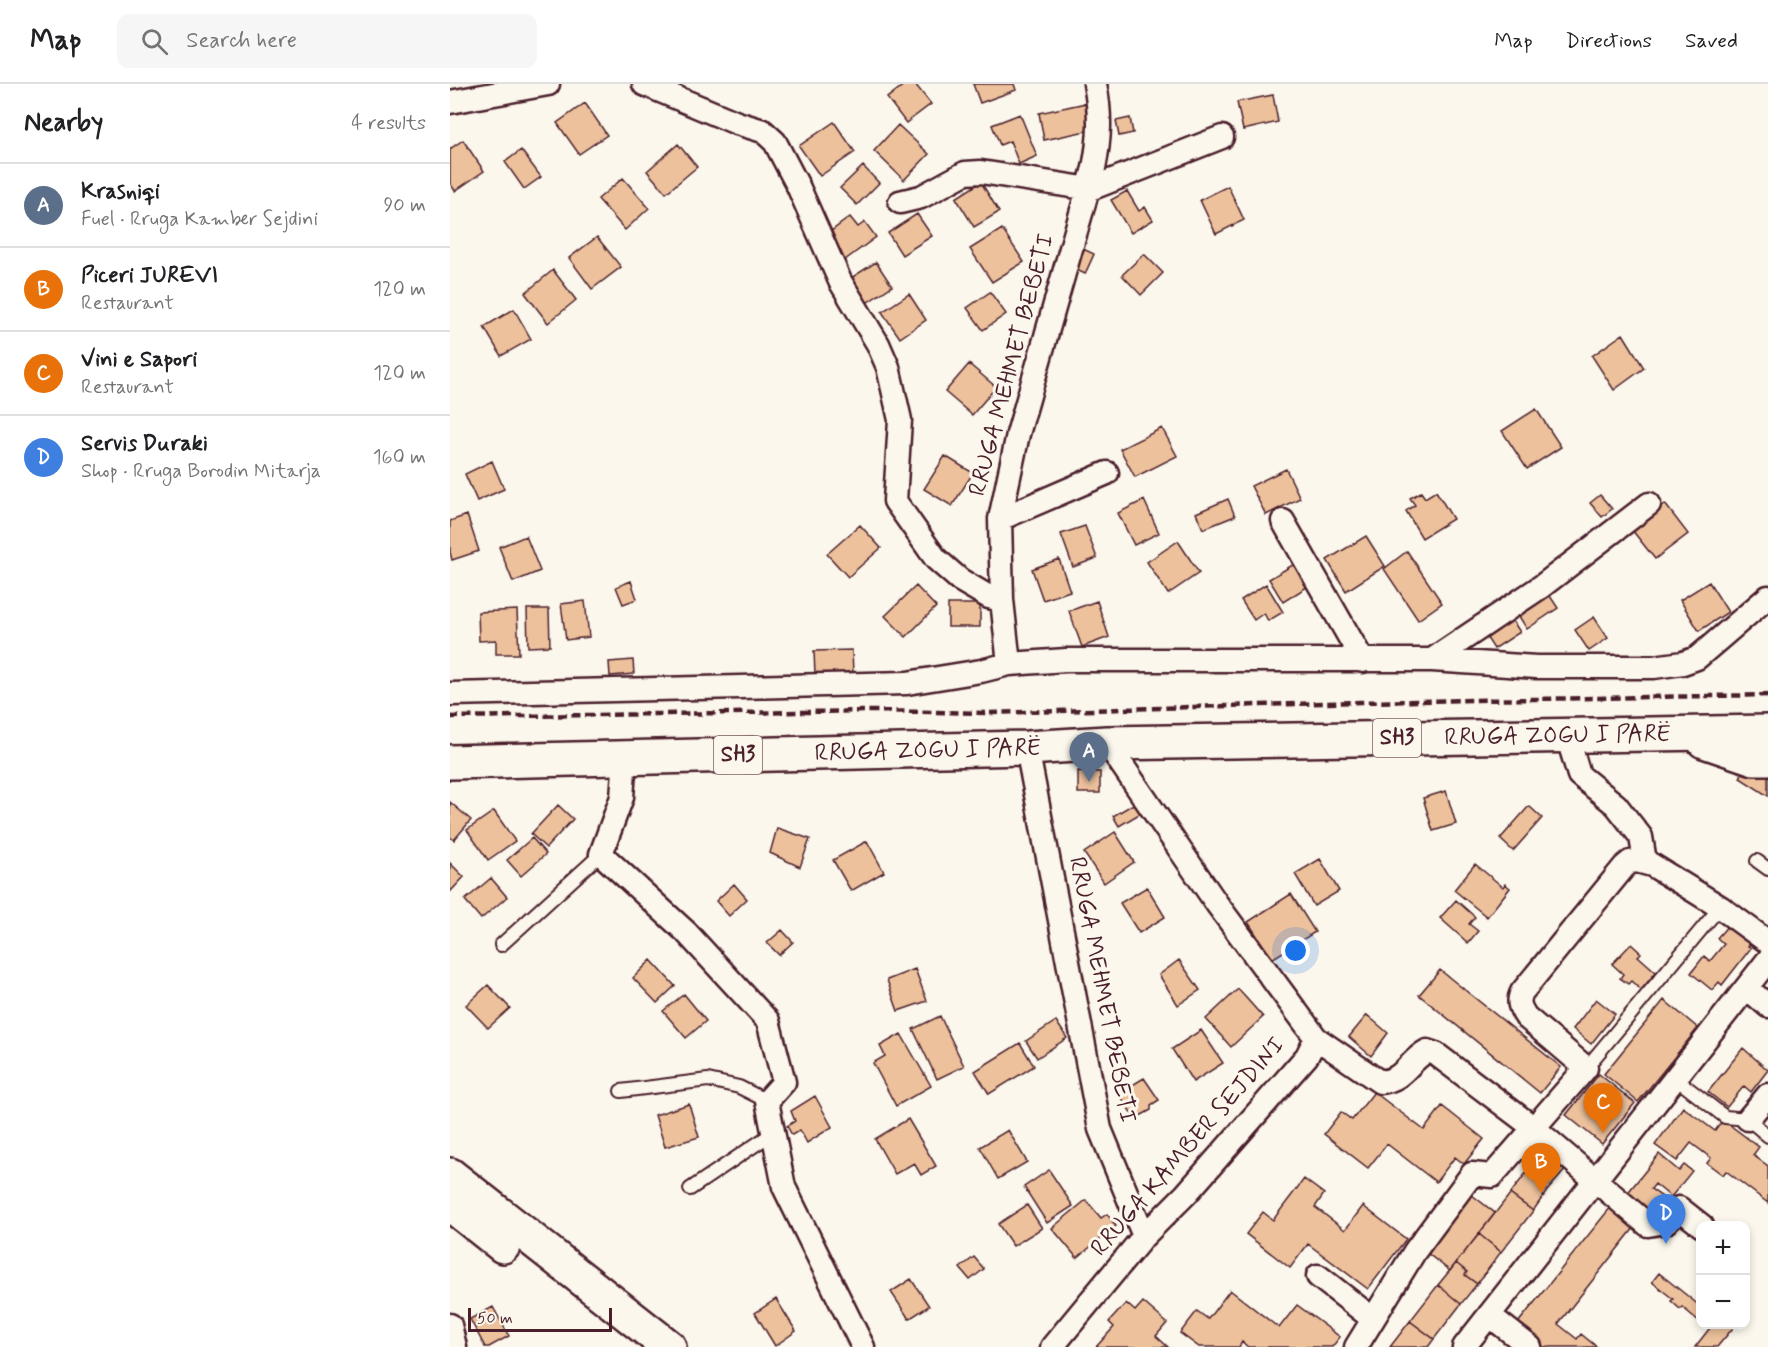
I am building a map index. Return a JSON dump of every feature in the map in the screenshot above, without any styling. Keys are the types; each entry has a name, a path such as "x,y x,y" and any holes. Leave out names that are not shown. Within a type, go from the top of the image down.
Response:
{"main road":[{"name":"RRUGA ZOGU I PARË","path":"450,762 1027,748 1107,743 1768,732"},
{"path":"1680,733 1754,758 1768,758"},
{"path":"450,1175 669,1347"},
{"path":"450,1204 633,1347"}],"street":[{"path":"450,102 548,84"},
{"path":"644,84 736,123 763,131 775,142 798,186 840,281 878,344 888,367 900,420 895,501 936,559 960,580 989,597 1002,600"},
{"name":"RRUGA MEHMET BEBETI","path":"1009,664 1002,600 999,519 1018,434 1073,238 1090,189 1100,141 1100,108 1095,84"},
{"path":"900,202 921,197 965,173 981,172 1090,189 1222,137"},
{"path":"999,519 1107,472"},
{"path":"1432,660 1542,586 1649,504"},
{"path":"1282,521 1364,661"},
{"path":"450,694 907,683 1009,664 1066,660 1432,660 1537,667 1654,667 1683,663 1697,658 1768,597"},
{"path":"1567,735 1579,775 1616,805 1641,837 1645,861"},
{"name":"RRUGA KAMBER SEJDINI","path":"1052,1347 1144,1236 1186,1194 1307,1056 1316,1038 1217,904 1107,743"},
{"name":"RRUGA MEHMET BEBETI","path":"1027,748 1100,1130 1144,1236"},
{"path":"625,758 622,797 601,854 686,932 768,1021 784,1082 767,1101 784,1187 863,1347"},
{"path":"1356,1347 1415,1251 1472,1174 1492,1176 1586,1068 1526,1017 1518,999 1624,867 1630,862 1645,861 1720,907 1768,942"},
{"path":"1464,1347 1768,960"},
{"path":"1747,988 1768,1006"},
{"path":"1316,1038 1380,1082 1392,1082 1419,1055 1427,1051 1436,1054 1534,1128 1648,1225 1666,1222 1679,1208 1696,1221"},
{"path":"1748,1119 1768,1095"},
{"path":"1318,1276 1373,1319"},
{"path":"1489,1315 1530,1347"},
{"path":"450,1325 455,1347"}],"lane":[{"path":"501,945 601,854"},
{"path":"1757,861 1768,869"},
{"path":"1586,1068 1720,907"},
{"path":"1676,1078 1725,1117 1748,1119 1768,1136"},
{"path":"621,1091 708,1080 739,1087 767,1101"},
{"path":"690,1189 773,1133"}],"building":[{"path":"905,84 915,84 931,104 906,123 887,98"},
{"path":"973,84 1014,84 1016,90 980,103"},
{"path":"1273,95 1278,122 1243,130 1237,102"},
{"path":"585,103 607,135 579,154 557,123"},
{"path":"1086,103 1091,130 1044,140 1039,113"},
{"path":"1020,114 1037,156 1019,164 1010,141 1000,145 992,125"},
{"path":"1130,118 1133,133 1119,136 1116,121"},
{"path":"834,122 855,152 820,176 799,146"},
{"path":"898,125 929,154 904,180 874,151"},
{"path":"463,140 484,171 455,191 450,183 450,149"},
{"path":"678,144 697,167 666,193 647,171"},
{"path":"521,150 541,177 524,189 505,162"},
{"path":"863,166 879,183 857,205 840,188"},
{"path":"623,178 649,208 625,230 598,199"},
{"path":"981,182 999,212 974,227 956,198"},
{"path":"1228,186 1244,220 1216,234 1200,200"},
{"path":"1127,191 1139,211 1145,207 1153,220 1131,233 1111,200"},
{"path":"917,214 932,236 902,255 888,233"},
{"path":"850,217 858,227 865,222 876,237 845,260 826,235"},
{"path":"1002,229 1024,262 992,282 970,249"},
{"path":"597,237 621,267 592,289 569,258"},
{"path":"1079,247 1094,254 1085,274 1070,267"},
{"path":"1144,254 1163,273 1141,295 1122,275"},
{"path":"876,262 892,286 865,304 848,280"},
{"path":"553,270 576,300 548,323 525,293"},
{"path":"990,292 1006,314 983,330 967,308"},
{"path":"909,294 926,320 900,338 882,312"},
{"path":"514,309 531,339 501,356 484,327"},
{"path":"1623,334 1644,368 1614,390 1592,356"},
{"path":"969,364 996,387 972,415 945,392"},
{"path":"1536,409 1561,447 1527,469 1502,431"},
{"path":"1162,428 1177,456 1135,477 1120,449"},
{"path":"945,456 973,473 952,506 924,489"},
{"path":"492,461 504,489 477,501 465,474"},
{"path":"1286,469 1300,498 1266,515 1251,486"},
{"path":"1436,491 1453,519 1422,538 1406,511 1415,505 1410,498 1421,492 1425,498"},
{"path":"1600,495 1612,509 1602,517 1590,503"},
{"path":"1228,499 1235,516 1203,529 1196,513"},
{"path":"1144,500 1159,533 1134,545 1118,513"},
{"path":"1665,504 1688,534 1655,559 1632,530"},
{"path":"467,515 479,551 452,560 450,521"},
{"path":"860,525 881,548 848,577 827,554"},
{"path":"1085,526 1097,558 1073,567 1061,534"},
{"path":"526,536 540,571 513,582 499,547"},
{"path":"1366,536 1385,566 1346,591 1327,560"},
{"path":"1178,541 1199,573 1168,594 1147,562"},
{"path":"1407,551 1442,603 1418,620 1384,569"},
{"path":"1059,559 1070,591 1043,600 1032,569"},
{"path":"1296,563 1310,585 1283,602 1269,579"},
{"path":"631,581 637,599 623,604 616,587"},
{"path":"1709,582 1728,612 1699,631 1680,600"},
{"path":"1266,584 1283,612 1268,621 1264,613 1254,620 1241,600"},
{"path":"916,586 936,607 906,637 885,616"},
{"path":"1544,587 1558,608 1527,629 1513,607"},
{"path":"585,601 589,637 566,640 561,604"},
{"path":"1097,601 1109,637 1082,647 1069,611"},
{"path":"948,604 980,604 980,627 948,627"},
{"path":"527,609 549,609 550,646 528,647"},
{"path":"517,610 519,654 496,654 496,640 479,641 478,612"},
{"path":"1507,612 1520,632 1494,649 1481,629"},
{"path":"1594,617 1608,638 1589,651 1575,630"},
{"path":"852,650 853,674 815,675 814,651"},
{"path":"633,660 634,674 610,676 609,662"},
{"path":"1746,763 1768,771 1768,796 1740,778"},
{"path":"1078,771 1100,772 1100,793 1078,793"},
{"path":"1446,791 1456,824 1433,831 1423,798"},
{"path":"450,802 471,820 454,840 450,837"},
{"path":"1135,803 1141,813 1119,826 1113,816"},
{"path":"558,805 573,819 546,848 531,834"},
{"path":"1529,806 1542,818 1513,851 1500,839"},
{"path":"494,811 515,841 488,860 467,830"},
{"path":"777,828 810,839 800,867 770,853"},
{"path":"1115,832 1134,862 1104,883 1084,853"},
{"path":"532,838 546,854 521,876 507,860"},
{"path":"867,841 884,872 851,891 833,860"},
{"path":"1320,859 1339,891 1314,906 1295,874"},
{"path":"450,863 464,877 450,892"},
{"path":"1475,864 1503,887 1505,884 1510,888 1487,917 1454,890"},
{"path":"491,878 507,897 481,919 465,900"},
{"path":"734,884 747,899 729,916 716,901"},
{"path":"1147,887 1165,917 1139,933 1120,903"},
{"path":"1291,894 1315,932 1272,959 1248,922"},
{"path":"1456,900 1475,917 1469,924 1478,931 1468,943 1440,918"},
{"path":"1730,923 1752,941 1748,946 1751,948 1722,985 1719,982 1712,990 1691,973 1704,956 1710,961 1724,944 1717,938"},
{"path":"782,930 793,942 779,955 767,943"},
{"path":"1631,944 1641,953 1638,956 1656,972 1641,990 1631,981 1628,984 1620,978 1623,974 1612,964"},
{"path":"651,960 675,986 657,1003 633,978"},
{"path":"1179,960 1200,990 1178,1005 1159,975"},
{"path":"915,969 927,1001 898,1011 887,980"},
{"path":"1440,970 1561,1067 1540,1093 1419,995"},
{"path":"488,985 510,1008 488,1028 466,1005"},
{"path":"1238,989 1263,1017 1231,1047 1206,1019"},
{"path":"684,994 706,1021 686,1038 663,1011"},
{"path":"1596,999 1615,1014 1591,1044 1573,1029"},
{"path":"1664,1000 1698,1028 1638,1102 1604,1074"},
{"path":"1367,1015 1388,1033 1371,1056 1349,1037"},
{"path":"940,1016 964,1066 937,1079 913,1029"},
{"path":"1056,1021 1067,1038 1037,1058 1026,1041"},
{"path":"1201,1030 1223,1063 1193,1082 1172,1049"},
{"path":"901,1034 931,1086 896,1106 873,1063 885,1056 880,1046"},
{"path":"1020,1043 1034,1066 989,1094 975,1071"},
{"path":"1743,1048 1768,1070 1751,1092 1744,1086 1727,1107 1708,1092"},
{"path":"1599,1074 1635,1103 1602,1144 1566,1115"},
{"path":"1144,1078 1159,1100 1151,1105 1151,1110 1140,1116 1138,1114 1133,1116 1119,1093"},
{"path":"1374,1092 1424,1130 1442,1106 1484,1139 1464,1164 1455,1157 1436,1182 1387,1144 1368,1168 1324,1134 1341,1112 1352,1120"},
{"path":"815,1096 832,1127 807,1143 800,1130 792,1135 787,1126 795,1121 791,1111"},
{"path":"689,1104 699,1137 665,1147 655,1115"},
{"path":"1683,1107 1715,1131 1723,1120 1759,1147 1753,1155 1768,1166 1768,1203 1726,1171 1723,1175 1707,1163 1711,1158 1691,1143 1677,1161 1655,1145"},
{"path":"908,1119 936,1166 921,1175 914,1163 895,1174 875,1139"},
{"path":"1008,1130 1027,1162 998,1179 980,1147"},
{"path":"1543,1151 1566,1169 1533,1211 1510,1194"},
{"path":"1659,1154 1679,1171 1684,1165 1692,1171 1671,1197 1655,1184 1651,1189 1662,1197 1649,1213 1626,1195"},
{"path":"1049,1170 1073,1206 1047,1223 1024,1187"},
{"path":"1304,1179 1324,1194 1315,1207 1345,1230 1363,1206 1406,1239 1368,1289 1308,1244 1290,1268 1246,1234 1263,1212 1273,1220"},
{"path":"1510,1194 1533,1211 1501,1252 1479,1234"},
{"path":"1472,1195 1495,1213 1450,1271 1427,1253"},
{"path":"1086,1200 1101,1218 1107,1214 1116,1226 1077,1258 1052,1228"},
{"path":"1027,1205 1042,1228 1013,1246 998,1224"},
{"path":"1610,1208 1634,1228 1558,1324 1577,1339 1581,1334 1597,1347 1538,1347 1514,1328"},
{"path":"1479,1234 1501,1252 1477,1284 1465,1275 1467,1272 1456,1263"},
{"path":"974,1257 984,1269 970,1280 960,1268"},
{"path":"1456,1263 1467,1272 1465,1275 1477,1284 1461,1304 1438,1285"},
{"path":"1659,1273 1696,1303 1696,1319 1682,1307 1680,1309 1671,1301 1673,1299 1652,1282"},
{"path":"911,1279 929,1306 909,1319 891,1292"},
{"path":"1438,1285 1461,1304 1434,1339 1410,1321"},
{"path":"1230,1290 1279,1328 1297,1305 1340,1337 1332,1347 1248,1347 1242,1342 1239,1347 1199,1347 1180,1333 1197,1311 1208,1319"},
{"path":"776,1299 796,1331 775,1346 755,1313"},
{"path":"1143,1302 1167,1323 1156,1336 1168,1347 1096,1347 1114,1327 1109,1322 1126,1303 1135,1311"},
{"path":"493,1307 509,1336 485,1347 470,1319"},
{"path":"1410,1321 1434,1339 1428,1347 1390,1347"},
{"path":"1709,1329 1732,1329 1717,1347 1695,1347"}],"railway":[{"path":"450,717 872,711 990,713 1360,702 1768,695"}],"place":[{"name":"Krasniqi","path":"1089,782"},
{"name":"Vini e Sapori","path":"1603,1133"},
{"name":"Piceri JUREVI","path":"1541,1193"},
{"name":"Servis Duraki","path":"1666,1244"}]}
